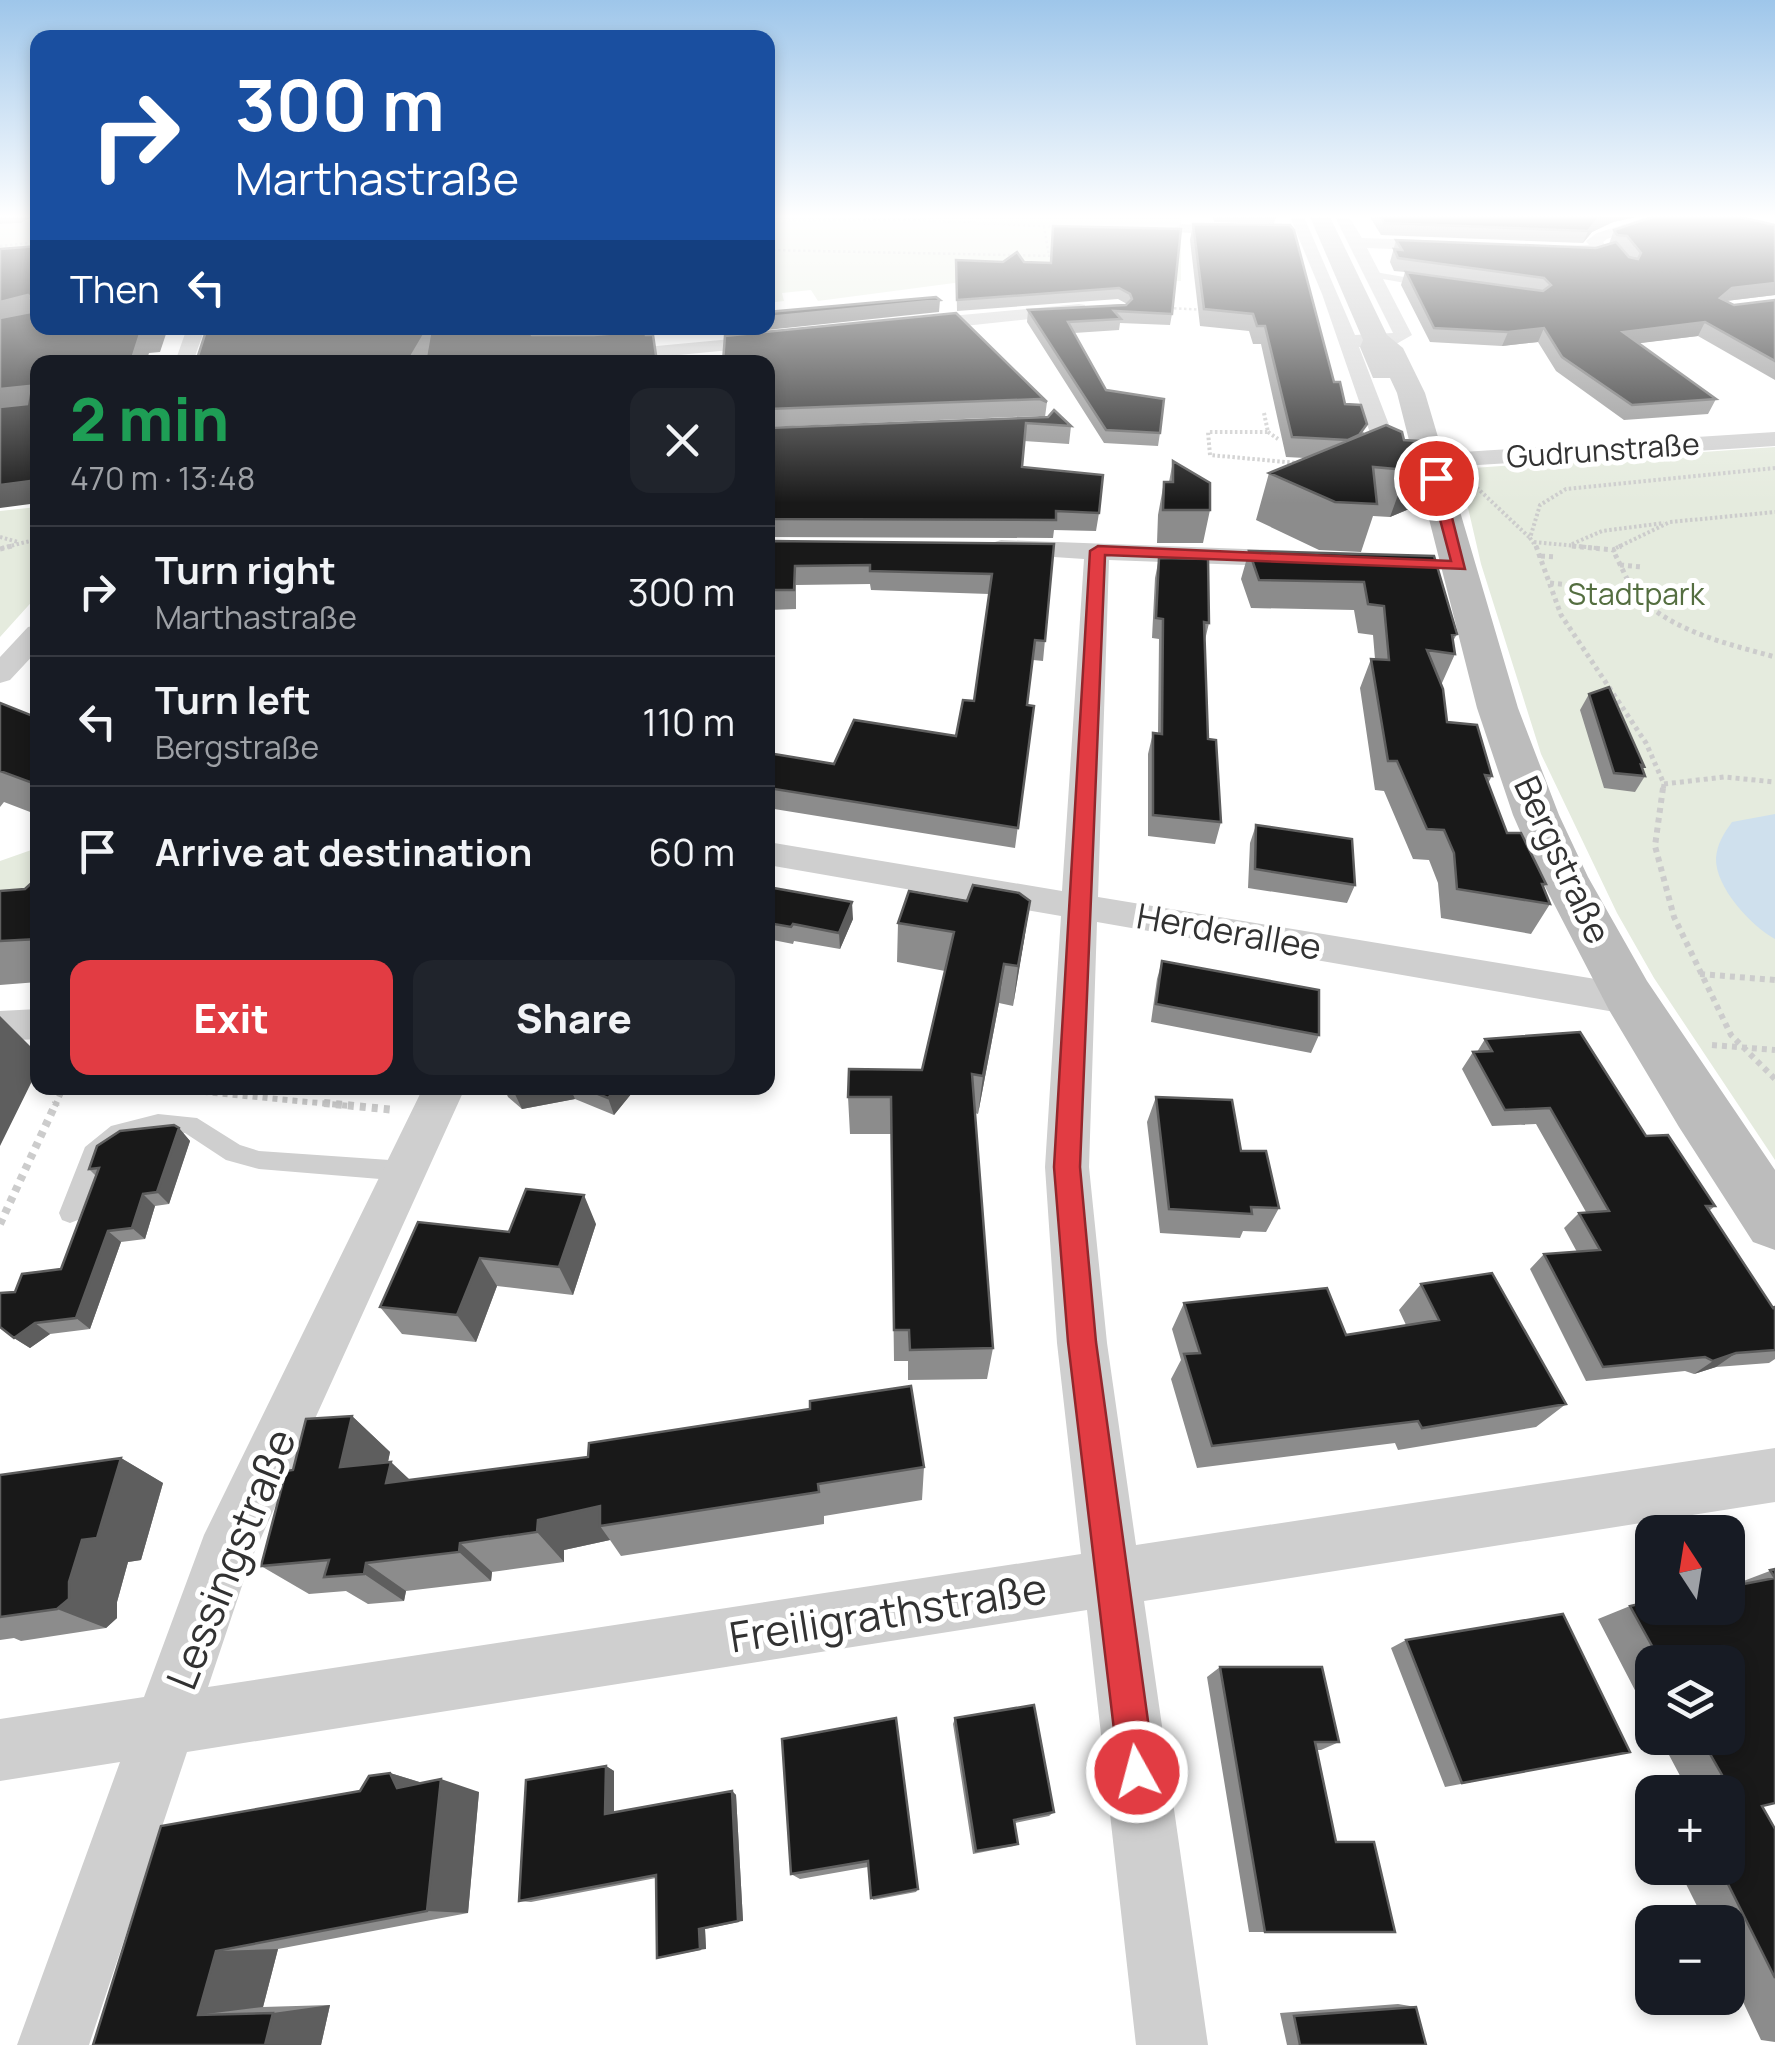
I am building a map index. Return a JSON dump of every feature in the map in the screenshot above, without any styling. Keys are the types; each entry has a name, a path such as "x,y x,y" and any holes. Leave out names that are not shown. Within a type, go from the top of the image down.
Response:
{"street":[{"path":"895,328 1037,312"},
{"name":"Bergstraße","path":"1347,312 1362,341 1383,436"},
{"path":"1362,341 1391,340 1403,335 1392,312"},
{"path":"692,355 707,344 704,335"},
{"path":"697,355 804,338"},
{"name":"Bergstraße","path":"1362,341 1373,347 1392,384 1413,444 1430,461 1448,565 1539,822 1594,935 1632,1000 1775,1222"},
{"name":"Gudrunstraße","path":"1430,461 1775,439"},
{"path":"972,548 1332,560"},
{"path":"1098,551 1067,1167 1082,1342 1172,2045"},
{"path":"30,641 4,670 30,677"},
{"name":"Herderallee","path":"775,855 1632,1000"},
{"path":"0,1026 30,1024"},
{"name":"Lessingstraße","path":"53,2045 224,1555 438,1101"},
{"name":"Freiligrathstraße","path":"0,1750 1775,1475"}],"lane":[{"path":"70,1213 93,1154 120,1132 158,1123 189,1124 234,1152 260,1160 404,1171"}],"path":[{"path":"1264,414 1268,432"},
{"path":"1278,439 1268,432 1208,432 1210,455 1297,464"},
{"path":"1532,540 1540,505 1566,489 1775,468"},
{"path":"1474,485 1532,540 1561,615 1646,743 1664,784 1655,846 1661,880 1730,1035 1775,1080"},
{"path":"1572,545 1571,541 1581,537 1670,522 1775,512"},
{"path":"1532,540 1614,550 1670,522"},
{"path":"0,537 20,542"},
{"path":"0,548 30,540"},
{"path":"1614,550 1644,608 1775,657"},
{"path":"1541,556 1557,557"},
{"path":"1620,565 1642,567"},
{"path":"1550,583 1633,591"},
{"path":"1664,784 1724,777 1775,782"},
{"path":"1700,974 1775,980"},
{"path":"0,1224 60,1095"},
{"path":"311,1095 438,1101"},
{"path":"0,1199 12,1198"}],"green space":[{"name":"Stadtpark","path":"1775,447 1775,1160 1654,978 1617,913 1541,754 1481,564 1459,469"},
{"path":"30,508 30,604 0,637 0,511"},
{"path":"30,850 30,899 0,905 0,861"}],"water":[{"path":"1775,814 1775,939 1736,904 1721,881 1716,858 1721,839 1732,822"}],"building":[{"path":"30,312 30,335 140,335 133,355 30,355 30,386 0,389 0,318"},
{"path":"775,312 814,312 775,316"},
{"path":"1030,312 1115,312 1121,319 1068,322 1106,390 1164,399 1160,433 1106,430"},
{"path":"1238,312 1316,312 1334,382 1340,382 1345,404 1361,405 1367,424 1359,435 1348,440 1292,437 1265,326 1257,326 1253,314"},
{"path":"1426,312 1775,312 1775,361 1705,322 1623,332 1716,399 1632,405 1562,357 1544,328 1508,332 1434,328"},
{"path":"956,313 1047,402 1040,399 775,409 775,355 724,355 725,336 775,335 775,331"},
{"path":"205,335 424,335 412,355 198,355"},
{"path":"430,335 653,335 656,355 426,355"},
{"path":"30,386 30,481 0,485 0,407 27,404"},
{"path":"1054,410 1071,426 1026,423 1022,467 1103,475 1099,513 1056,511 1056,520 775,519 775,428 1048,417"},
{"path":"1386,425 1402,432 1404,440 1434,442 1439,458 1407,470 1373,467 1377,504 1335,502 1269,473"},
{"path":"1173,461 1210,483 1210,510 1163,510 1164,482 1173,482"},
{"path":"775,541 1054,544 1045,641 1035,640 1027,705 1034,706 1018,828 775,789 775,754 834,764 854,720 956,736 963,700 974,701 992,574 870,571 870,565 795,566 794,590 775,590"},
{"path":"1249,551 1434,556 1457,634 1452,635 1455,654 1427,650 1443,689 1447,722 1477,725 1492,776 1485,775 1507,833 1521,833 1546,884 1542,884 1550,904 1457,889 1454,853 1444,830 1427,829 1397,761 1388,761 1371,659 1389,660 1384,606 1368,604 1364,582 1259,580"},
{"path":"1159,558 1208,559 1209,623 1204,622 1208,739 1216,740 1221,822 1153,815 1153,733 1162,734 1163,619 1156,618"},
{"path":"1609,687 1645,776 1614,773 1589,694"},
{"path":"0,703 30,715 30,782 0,771"},
{"path":"1256,825 1352,839 1355,885 1255,869"},
{"path":"30,884 30,939 0,941 0,891 25,889"},
{"path":"973,885 1019,893 1030,901 1018,966 1004,964 983,1076 972,1074 993,1348 910,1350 909,1330 894,1330 891,1097 848,1097 849,1069 922,1070 954,932 898,923 909,891 967,901"},
{"path":"775,888 852,902 839,933 793,924 775,924"},
{"path":"1162,961 1319,990 1319,1035 1156,1004"},
{"path":"1580,1032 1646,1136 1668,1135 1715,1206 1706,1206 1775,1307 1775,1350 1736,1353 1713,1361 1705,1357 1603,1367 1544,1254 1600,1250 1579,1213 1609,1211 1550,1108 1505,1110 1473,1052 1492,1051 1485,1039"},
{"path":"1156,1097 1232,1100 1241,1151 1266,1151 1279,1208 1251,1207 1252,1214 1169,1209"},
{"path":"174,1125 179,1128 157,1192 143,1194 132,1228 108,1231 76,1318 35,1323 14,1338 0,1327 0,1293 15,1292 22,1274 61,1269 99,1168 89,1169 97,1146 120,1131"},
{"path":"526,1189 584,1195 559,1267 480,1258 457,1315 380,1307 418,1222 509,1232"},
{"path":"1492,1273 1566,1404 1422,1428 1418,1421 1212,1446 1184,1354 1200,1353 1184,1303 1327,1288 1346,1335 1439,1320 1421,1284"},
{"path":"911,1386 924,1467 818,1484 819,1492 600,1526 600,1506 538,1520 537,1532 460,1543 459,1552 366,1563 364,1574 324,1577 329,1560 261,1566 286,1471 293,1470 306,1419 352,1416 340,1467 391,1462 386,1483 588,1457 589,1443 810,1409 810,1401"},
{"path":"121,1458 97,1538 82,1540 69,1582 69,1599 57,1609 0,1617 0,1475"},
{"path":"1775,1578 1775,1803 1762,1806 1775,1829 1775,1978 1745,1918 1745,1905 1738,1905 1728,1885 1745,1885 1745,1775 1722,1775 1711,1755 1745,1755 1745,1645 1652,1645 1641,1625 1745,1625 1745,1584"},
{"path":"1563,1614 1630,1752 1462,1783 1406,1640"},
{"path":"1220,1667 1322,1667 1339,1742 1315,1742 1336,1842 1374,1842 1395,1932 1265,1932"},
{"path":"1034,1705 1054,1812 1014,1820 1018,1844 976,1851 955,1718"},
{"path":"896,1718 918,1889 871,1898 868,1861 791,1874 782,1739"},
{"path":"606,1766 605,1814 732,1791 738,1921 699,1929 700,1949 657,1958 656,1875 519,1901 526,1780"},
{"path":"390,1773 397,1788 441,1779 427,1911 216,1951 198,2015 273,2013 265,2045 93,2045 161,1826 360,1791 369,1776"},
{"path":"1416,2007 1426,2045 1300,2045 1294,2016"}],"route":[{"path":"1137,1772 1082,1342 1067,1167 1098,551 1460,566 1436,478"}]}
